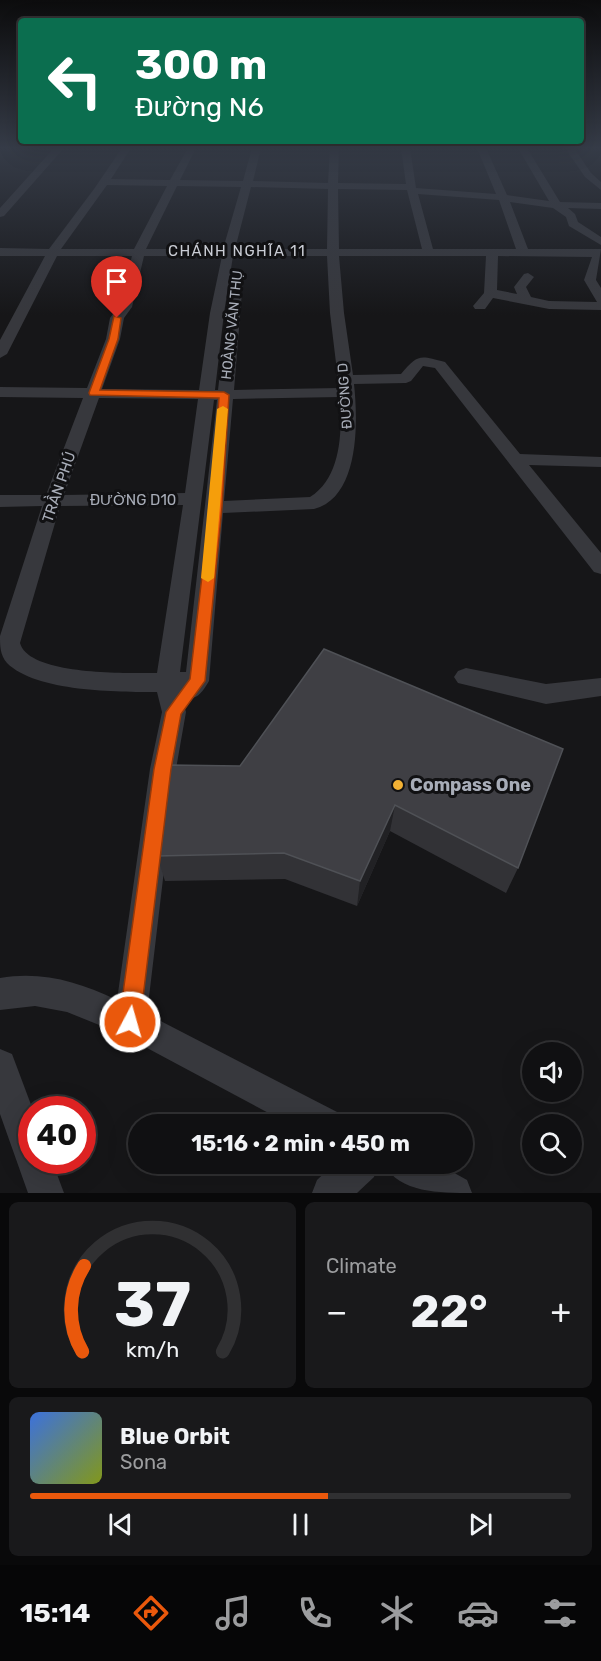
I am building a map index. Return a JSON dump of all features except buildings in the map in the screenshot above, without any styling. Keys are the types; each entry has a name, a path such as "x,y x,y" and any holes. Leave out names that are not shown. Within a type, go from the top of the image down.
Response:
{"street":[{"path":"0,354 54,250 88,204"},
{"name":"TRẦN PHÚ","path":"164,204 140,250 125,307 117,318 113,339 53,500 10,639 15,656 34,668 56,674 114,681 197,681"},
{"name":"HOÀNG VĂN THỤ","path":"130,1022 163,769 174,712 167,682 200,456 216,394 234,250 246,204"},
{"name":"ĐƯỜNG D","path":"216,507 314,503 324,498 337,474 348,441 336,300 333,204"},
{"path":"416,204 428,251"},
{"path":"505,204 523,252"},
{"path":"546,204 601,206"},
{"path":"556,205 571,216 573,224 601,249"},
{"path":"0,250 523,252 601,249"},
{"path":"601,249 594,262 590,280 601,299"},
{"path":"480,306 490,293 492,252"},
{"path":"526,302 520,287 528,277"},
{"path":"490,293 549,305 601,306"},
{"path":"0,392 216,394 345,386 401,379 406,378 419,362 440,365 601,567"},
{"name":"HOÀNG VĂN THỤ","path":"174,712 197,681 216,507 219,455 216,394"},
{"path":"200,456 219,455"},
{"path":"515,459 601,462"},
{"name":"ĐƯỜNG D10","path":"0,501 194,499"},
{"path":"189,533 212,533"},
{"path":"466,677 546,694 601,687"},
{"path":"0,994 21,989 74,996 130,1022 306,1114"},
{"path":"0,1066 18,1116"},
{"path":"39,1174 46,1193"},
{"path":"330,1193 350,1174"},
{"path":"420,1174 454,1193"}],"slow traffic":[{"path":"208,578 223,409"}],"place":[{"name":"Compass One","path":"398,785"}],"district":[{"name":"CHÁNH NGHĨA 11","path":"237,251"}],"route":[{"path":"117,318 113,339 94,393 224,395 216,507 197,681 174,712 163,769 130,1022"}]}
